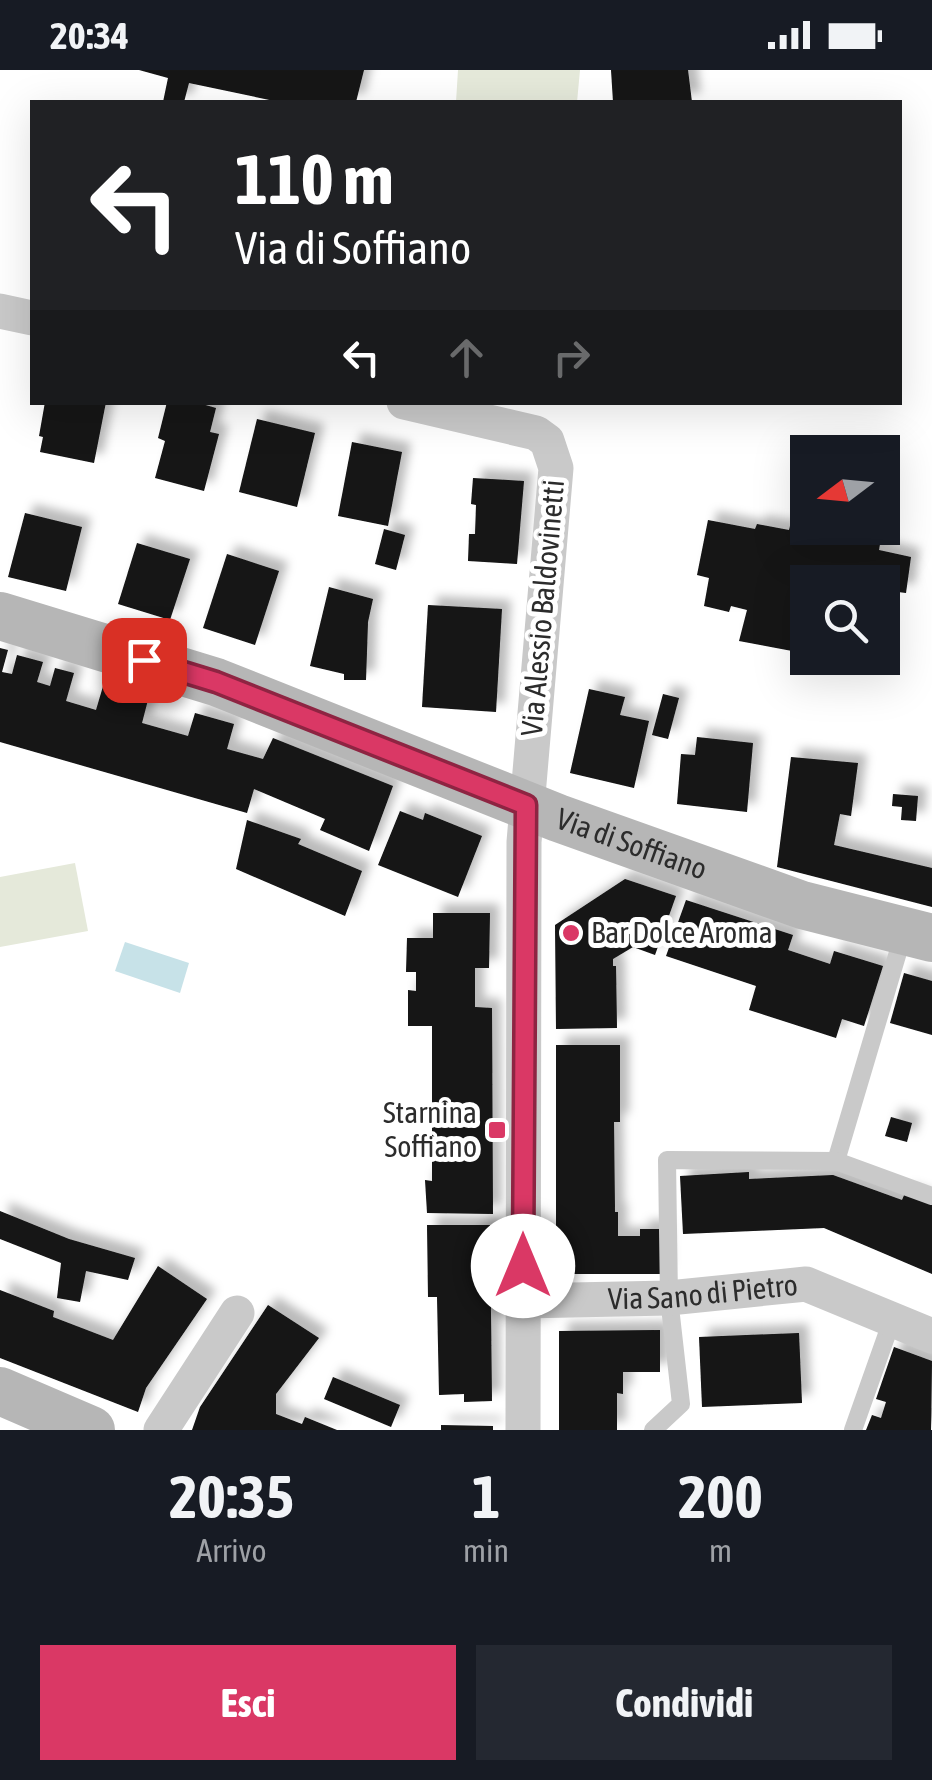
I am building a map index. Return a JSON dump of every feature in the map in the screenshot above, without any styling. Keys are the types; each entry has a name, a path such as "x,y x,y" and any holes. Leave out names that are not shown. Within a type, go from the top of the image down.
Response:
{"street":[{"path":"0,310 30,318"},
{"name":"Via Alessio Baldovinetti","path":"417,405 536,433 548,441 556,468 526,805 524,1430"},
{"name":"Via di Soffiano","path":"0,616 216,682 526,805 802,905 918,935"},
{"name":"Via Sano di Pietro","path":"523,1301 668,1298 806,1284 932,1336"},
{"path":"161,1430 238,1314"},
{"path":"0,1391 92,1430"}],"lane":[{"path":"836,1160 918,935"},
{"path":"653,1430 681,1404 668,1298 667,1160 836,1160 932,1196"},
{"path":"853,1430 892,1320"}],"shaded area":[{"path":"458,70 580,70 577,100 456,100"},
{"path":"75,863 88,931 0,947 0,877"}],"water":[{"path":"125,942 189,963 180,993 115,971"}],"building":[{"path":"139,70 364,70 356,100 270,100 189,83 185,100 163,100 168,78"},
{"path":"611,70 688,70 692,100 613,100"},
{"path":"44,405 105,405 94,463 40,452 43,437 39,436"},
{"path":"166,405 216,408 210,432 219,434 204,491 155,478 165,441 158,438"},
{"path":"257,419 315,433 297,507 239,492"},
{"path":"352,442 402,452 388,526 338,516"},
{"path":"473,478 524,481 517,564 468,561 469,534 475,534"},
{"path":"25,513 82,527 66,591 8,577"},
{"path":"708,520 755,529 757,524 789,530 790,526 790,545 880,545 879,550 911,557 906,593 900,592 900,565 790,565 790,651 739,641 747,610 731,606 729,612 704,606 709,578 697,575"},
{"path":"384,529 405,535 396,570 375,564"},
{"path":"137,543 190,559 170,620 118,604"},
{"path":"227,554 279,571 255,645 203,628"},
{"path":"329,587 373,599 368,622 366,680 344,680 344,674 310,666"},
{"path":"428,605 502,609 496,712 422,707"},
{"path":"0,648 8,650 2,672 12,674 17,655 43,662 37,682 50,686 55,668 74,673 66,701 96,710 104,683 149,696 142,723 188,736 195,713 234,724 227,749 263,759 273,738 393,786 369,851 320,830 325,819 254,789 247,813 0,742"},
{"path":"589,689 625,697 620,715 649,721 634,788 570,773"},
{"path":"663,694 679,698 668,739 652,735"},
{"path":"697,737 753,743 747,812 677,804 681,754 695,755"},
{"path":"791,757 858,763 851,816 840,814 834,845 932,868 932,907 777,867"},
{"path":"893,794 918,796 916,821 901,820 902,807 892,806"},
{"path":"400,811 423,820 425,813 482,836 458,897 378,865"},
{"path":"247,820 301,839 298,844 362,871 345,916 236,869"},
{"path":"625,879 676,896 655,955 633,947 613,959 617,1028 556,1029 555,925"},
{"path":"686,900 793,935 788,950 830,964 834,951 883,966 864,1026 842,1019 836,1038 749,1010 756,986 666,956"},
{"path":"433,913 490,913 489,968 475,968 475,1007 492,1008 493,1214 427,1213 425,1180 432,1181 432,1026 408,1026 408,990 416,991 416,972 406,972 407,938 433,938"},
{"path":"904,973 932,981 932,1035 890,1023"},
{"path":"556,1045 620,1045 620,1122 614,1122 618,1236 640,1236 640,1229 662,1229 663,1274 556,1274"},
{"path":"891,1117 912,1123 907,1142 885,1136"},
{"path":"749,1172 749,1179 833,1175 902,1200 905,1193 932,1203 932,1274 824,1228 683,1234 680,1176"},
{"path":"0,1211 69,1239 135,1258 128,1280 86,1271 80,1302 57,1298 61,1263 0,1239"},
{"path":"427,1225 490,1225 492,1401 464,1402 464,1394 439,1395 437,1297 428,1297"},
{"path":"158,1266 207,1299 146,1388 138,1412 0,1358 0,1290 54,1311 53,1317 113,1340"},
{"path":"268,1305 319,1338 276,1394 276,1414 302,1424 305,1417 337,1430 192,1430 200,1407"},
{"path":"660,1330 660,1372 623,1372 623,1394 617,1393 617,1430 559,1430 559,1331"},
{"path":"799,1333 802,1403 702,1407 699,1337"},
{"path":"894,1347 932,1361 931,1430 866,1430 872,1415 881,1418 886,1402 876,1399"},
{"path":"333,1377 400,1405 391,1427 324,1399"},
{"path":"441,1425 493,1426 493,1430 441,1430"}],"place":[{"name":"Bar Dolce Aroma","path":"571,933"},
{"name":"Starnina Soffiano","path":"497,1130"}],"route":[{"path":"144,660 216,682 526,805 523,1266"}]}
